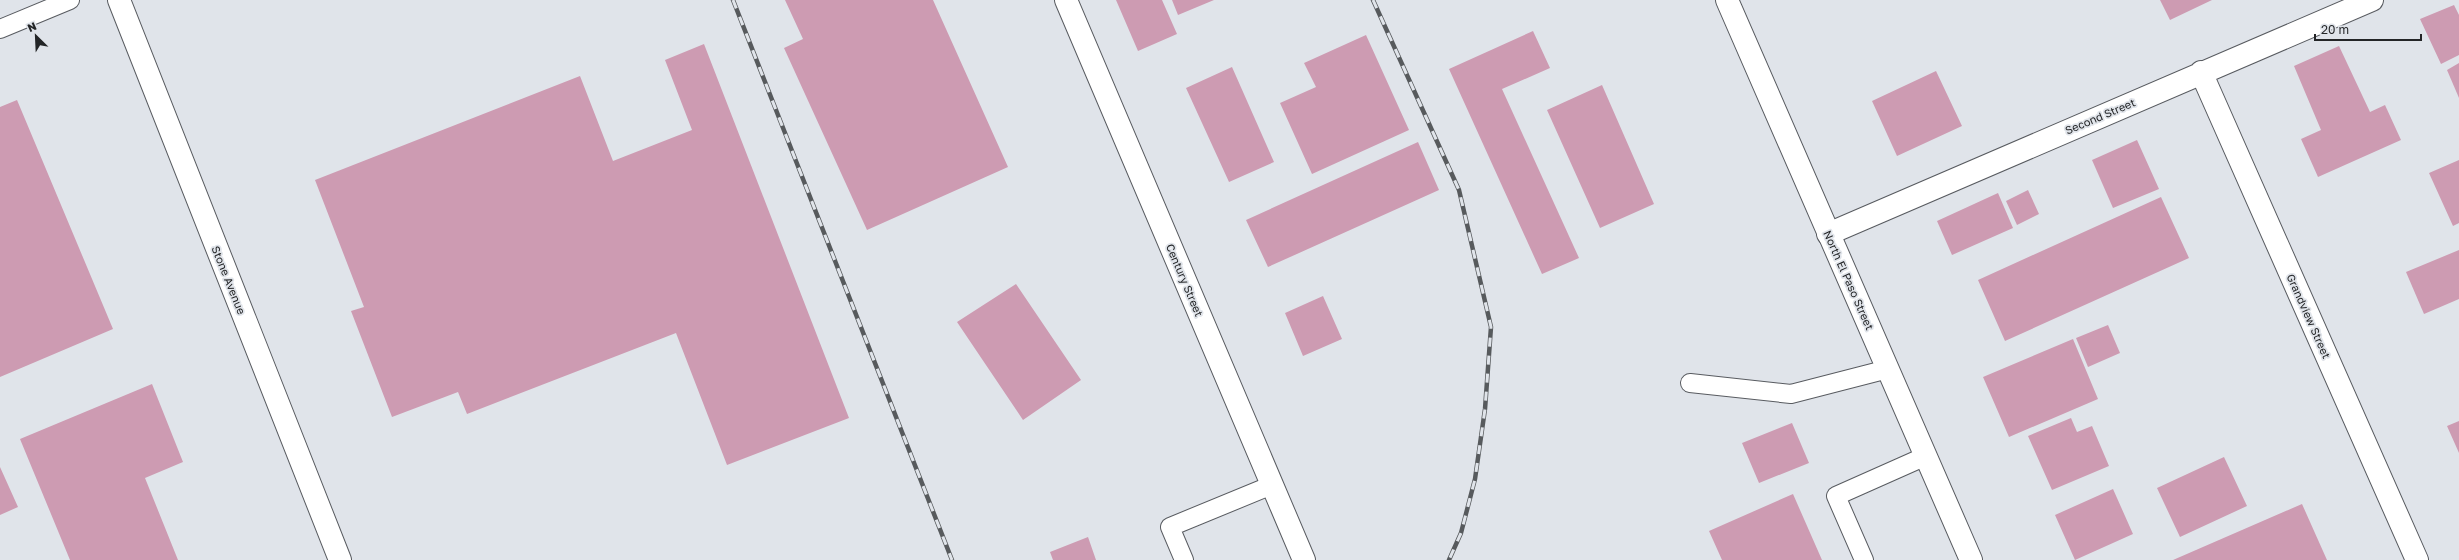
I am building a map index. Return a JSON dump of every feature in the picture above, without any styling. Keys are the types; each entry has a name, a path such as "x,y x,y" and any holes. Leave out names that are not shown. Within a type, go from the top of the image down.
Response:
{"street":[{"name":"Stone Avenue","path":"119,0 340,560"},
{"name":"Century Street","path":"1066,0 1304,560"},
{"name":"North El Paso Street","path":"1727,0 1828,234 1972,560"},
{"name":"Second Street","path":"1828,234 2201,72 2372,0"},
{"name":"Grandview Street","path":"2201,72 2418,560"}],"lane":[{"path":"0,29 70,0"},
{"path":"1690,383 1791,394 1888,369"},
{"path":"1864,560 1836,496 1926,456"},
{"path":"1184,560 1170,527 1272,484"}],"building":[{"path":"785,0 933,0 1008,167 867,230 784,48 803,39"},
{"path":"1116,0 1162,0 1177,34 1138,51"},
{"path":"1172,0 1214,0 1178,15"},
{"path":"2160,0 2212,0 2170,20"},
{"path":"2454,5 2459,15 2459,55 2441,64 2420,19"},
{"path":"1533,31 1550,68 1502,89 1579,258 1542,274 1449,69"},
{"path":"1366,35 1409,130 1312,174 1280,103 1316,87 1304,63"},
{"path":"704,44 849,418 727,465 676,333 467,414 458,392 392,417 351,311 364,307 315,180 580,76 613,161 692,130 665,60"},
{"path":"2339,46 2370,112 2385,105 2401,140 2318,177 2301,139 2321,130 2294,66"},
{"path":"2459,63 2459,98 2447,70"},
{"path":"1232,67 1274,162 1229,182 1186,88"},
{"path":"1936,71 1962,126 1897,156 1872,101"},
{"path":"1602,85 1654,204 1600,228 1547,110"},
{"path":"17,100 113,329 0,377 0,107"},
{"path":"2137,140 2159,189 2113,208 2092,160"},
{"path":"1418,142 1439,190 1268,267 1246,220"},
{"path":"2459,160 2459,223 2453,226 2429,173"},
{"path":"2028,190 2039,214 2017,225 2006,201"},
{"path":"1998,193 2013,228 1952,255 1937,221"},
{"path":"2161,197 2189,258 2005,341 1978,280"},
{"path":"2459,250 2459,299 2424,314 2406,272"},
{"path":"1016,284 1081,380 1023,420 957,322"},
{"path":"1323,296 1342,339 1303,356 1285,313"},
{"path":"2108,325 2120,353 2088,367 2076,338"},
{"path":"2073,339 2098,399 2009,437 1983,377"},
{"path":"152,384 183,462 145,478 178,560 70,560 20,439"},
{"path":"2071,418 2077,432 2092,426 2109,466 2052,490 2028,436"},
{"path":"2459,421 2459,453 2447,426"},
{"path":"1792,423 1809,463 1759,483 1742,443"},
{"path":"2224,457 2247,506 2180,537 2157,488"},
{"path":"0,467 18,507 0,515"},
{"path":"2113,489 2133,534 2075,560 2055,515"},
{"path":"1793,494 1822,560 1722,560 1709,531"},
{"path":"2302,504 2327,560 2173,560"},
{"path":"1088,537 1096,560 1053,560 1050,552"}],"railway":[{"path":"733,0 952,560"},
{"path":"1373,0 1459,190 1491,327 1485,409 1475,479 1461,533 1449,560"}]}
